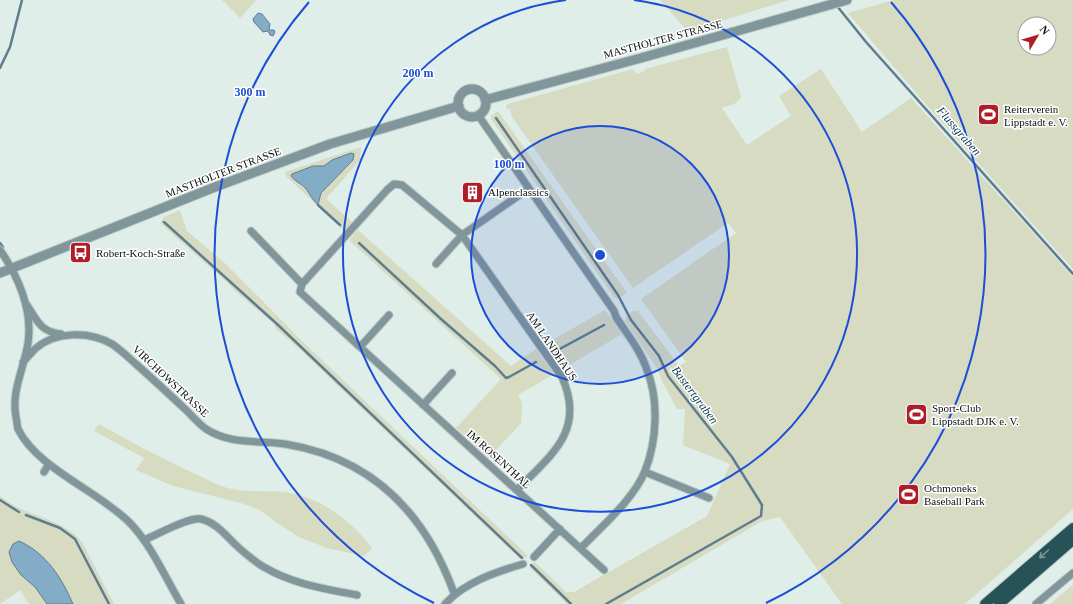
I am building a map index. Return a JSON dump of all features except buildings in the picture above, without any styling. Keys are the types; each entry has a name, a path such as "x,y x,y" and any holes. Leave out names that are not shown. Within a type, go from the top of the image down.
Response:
{"main road":[{"path":"985,604 1073,528"},
{"path":"999,604 1073,540"}],"street":[{"name":"MASTHOLTER STRASSE","path":"485,100 642,58 844,1"},
{"path":"477,90 484,96 485,100 484,109 478,115 466,115 460,110 459,98 465,91 477,90"},
{"name":"MASTHOLTER STRASSE","path":"0,273 210,189 324,147 459,106"},
{"path":"478,115 614,311 616,317 647,369 653,390 655,415 652,444 645,472 622,506 581,548"},
{"name":"AM LANDHAUS","path":"302,284 394,184 402,184 462,235 562,377 568,391 570,408 568,427 559,447 517,490"},
{"path":"436,264 462,235 528,188"},
{"name":"IM ROSENTHAL","path":"251,231 302,284 300,292 604,570"},
{"path":"0,250 12,268 26,304 29,331 28,344 16,386 14,407 18,428 26,442 50,464 108,503 129,522 144,540 181,604"},
{"name":"VIRCHOWSTRASSE","path":"26,304 44,329 52,333 81,335 101,339 112,344 127,355 206,429 230,439 255,443 283,444 309,449 338,459 372,477 405,506 422,527 437,552 454,593"},
{"path":"360,347 389,315"},
{"name":"VIRCHOWSTRASSE","path":"23,362 36,348 52,339 68,335"},
{"path":"423,405 452,373"},
{"path":"44,472 50,464"},
{"path":"645,472 709,498"},
{"path":"144,540 190,520 201,519 214,524 241,550 264,567 288,579 357,595"},
{"path":"534,557 560,530"},
{"path":"445,604 454,593 469,585 505,569 524,564"},
{"path":"1036,604 1073,573"}],"green space":[{"path":"222,0 256,0 240,18"},
{"path":"660,0 789,0 692,30 684,27"},
{"path":"894,0 1073,0 1073,269 922,100 848,13"},
{"path":"727,47 741,97 735,103 722,108 747,145 791,116 779,96 821,69 862,132 911,98 1073,277 1073,509 965,604 842,604 780,517 762,521 621,604 567,604 529,567 535,562 566,592 574,592 707,516 730,464 683,445 685,409 677,409 657,368 625,321 626,316 633,311 638,311 679,366 686,362 641,299 736,233 728,223 633,288 512,117 510,109 507,109 506,106 508,104 633,69 637,74 645,71 645,69"},
{"path":"498,111 627,293 617,299 614,297 491,119 491,116"},
{"path":"361,147 360,160 326,199 353,223 345,232 286,176 285,172","holes":["351,153 354,154 353,160 321,193 319,204 294,181 313,166 324,166 332,160"]},
{"path":"180,210 187,231 227,265 302,341 528,556 519,558 293,343 276,329 274,324 160,223 164,217"},
{"path":"358,230 511,366 536,349 554,374 518,395 522,403 521,423 489,458 456,428 501,379 349,240"},
{"path":"605,310 622,334 561,370 544,345"},
{"path":"99,424 156,455 221,486 236,490 282,492 308,498 333,511 344,519 372,548 364,556 327,548 299,537 260,510 241,503 173,486 136,470 144,458 94,431"},
{"path":"0,496 16,507 53,522 76,535 82,542 114,604 73,604 65,587 21,575 35,587 47,604 29,604 20,590 0,604"},
{"path":"1073,585 1073,604 1050,604"}],"water":[{"path":"258,13 262,14 270,24 269,30 274,30 275,32 273,36 270,35 268,31 263,32 254,22 253,19"},
{"path":"351,153 354,154 353,160 321,193 318,205 306,189 291,176 292,174 313,166 324,166 332,160"},
{"path":"19,541 37,552 52,567 64,585 73,604 47,604 35,587 21,575 12,562 9,552 13,544"}],"waterway":[{"path":"0,68 10,47 22,0"},
{"name":"Flussgraben","path":"837,6 866,42 1073,274"},
{"name":"Bastertgraben","path":"496,118 618,295 631,320 659,356 668,376 732,457 762,505 761,516 606,604"},
{"path":"318,205 340,225"},
{"path":"164,222 277,324 522,558"},
{"path":"0,243 3,247"},
{"path":"359,243 441,319 495,366 506,378 536,362"},
{"path":"556,351 604,325"},
{"name":"Bastertgraben","path":"0,500 19,512"},
{"name":"Bastertgraben","path":"26,515 60,528 75,539 109,604"},
{"path":"531,565 571,604"}],"place":[{"name":"Reiterverein Lippstadt e. V.","path":"988,115"},
{"name":"Alpenclassics","path":"473,192"},
{"name":"Robert-Koch-Straße","path":"81,253"},
{"name":"Sport-Club Lippstadt DJK e. V.","path":"917,414"},
{"name":"Ochmoneks Baseball Park","path":"909,494"}]}
